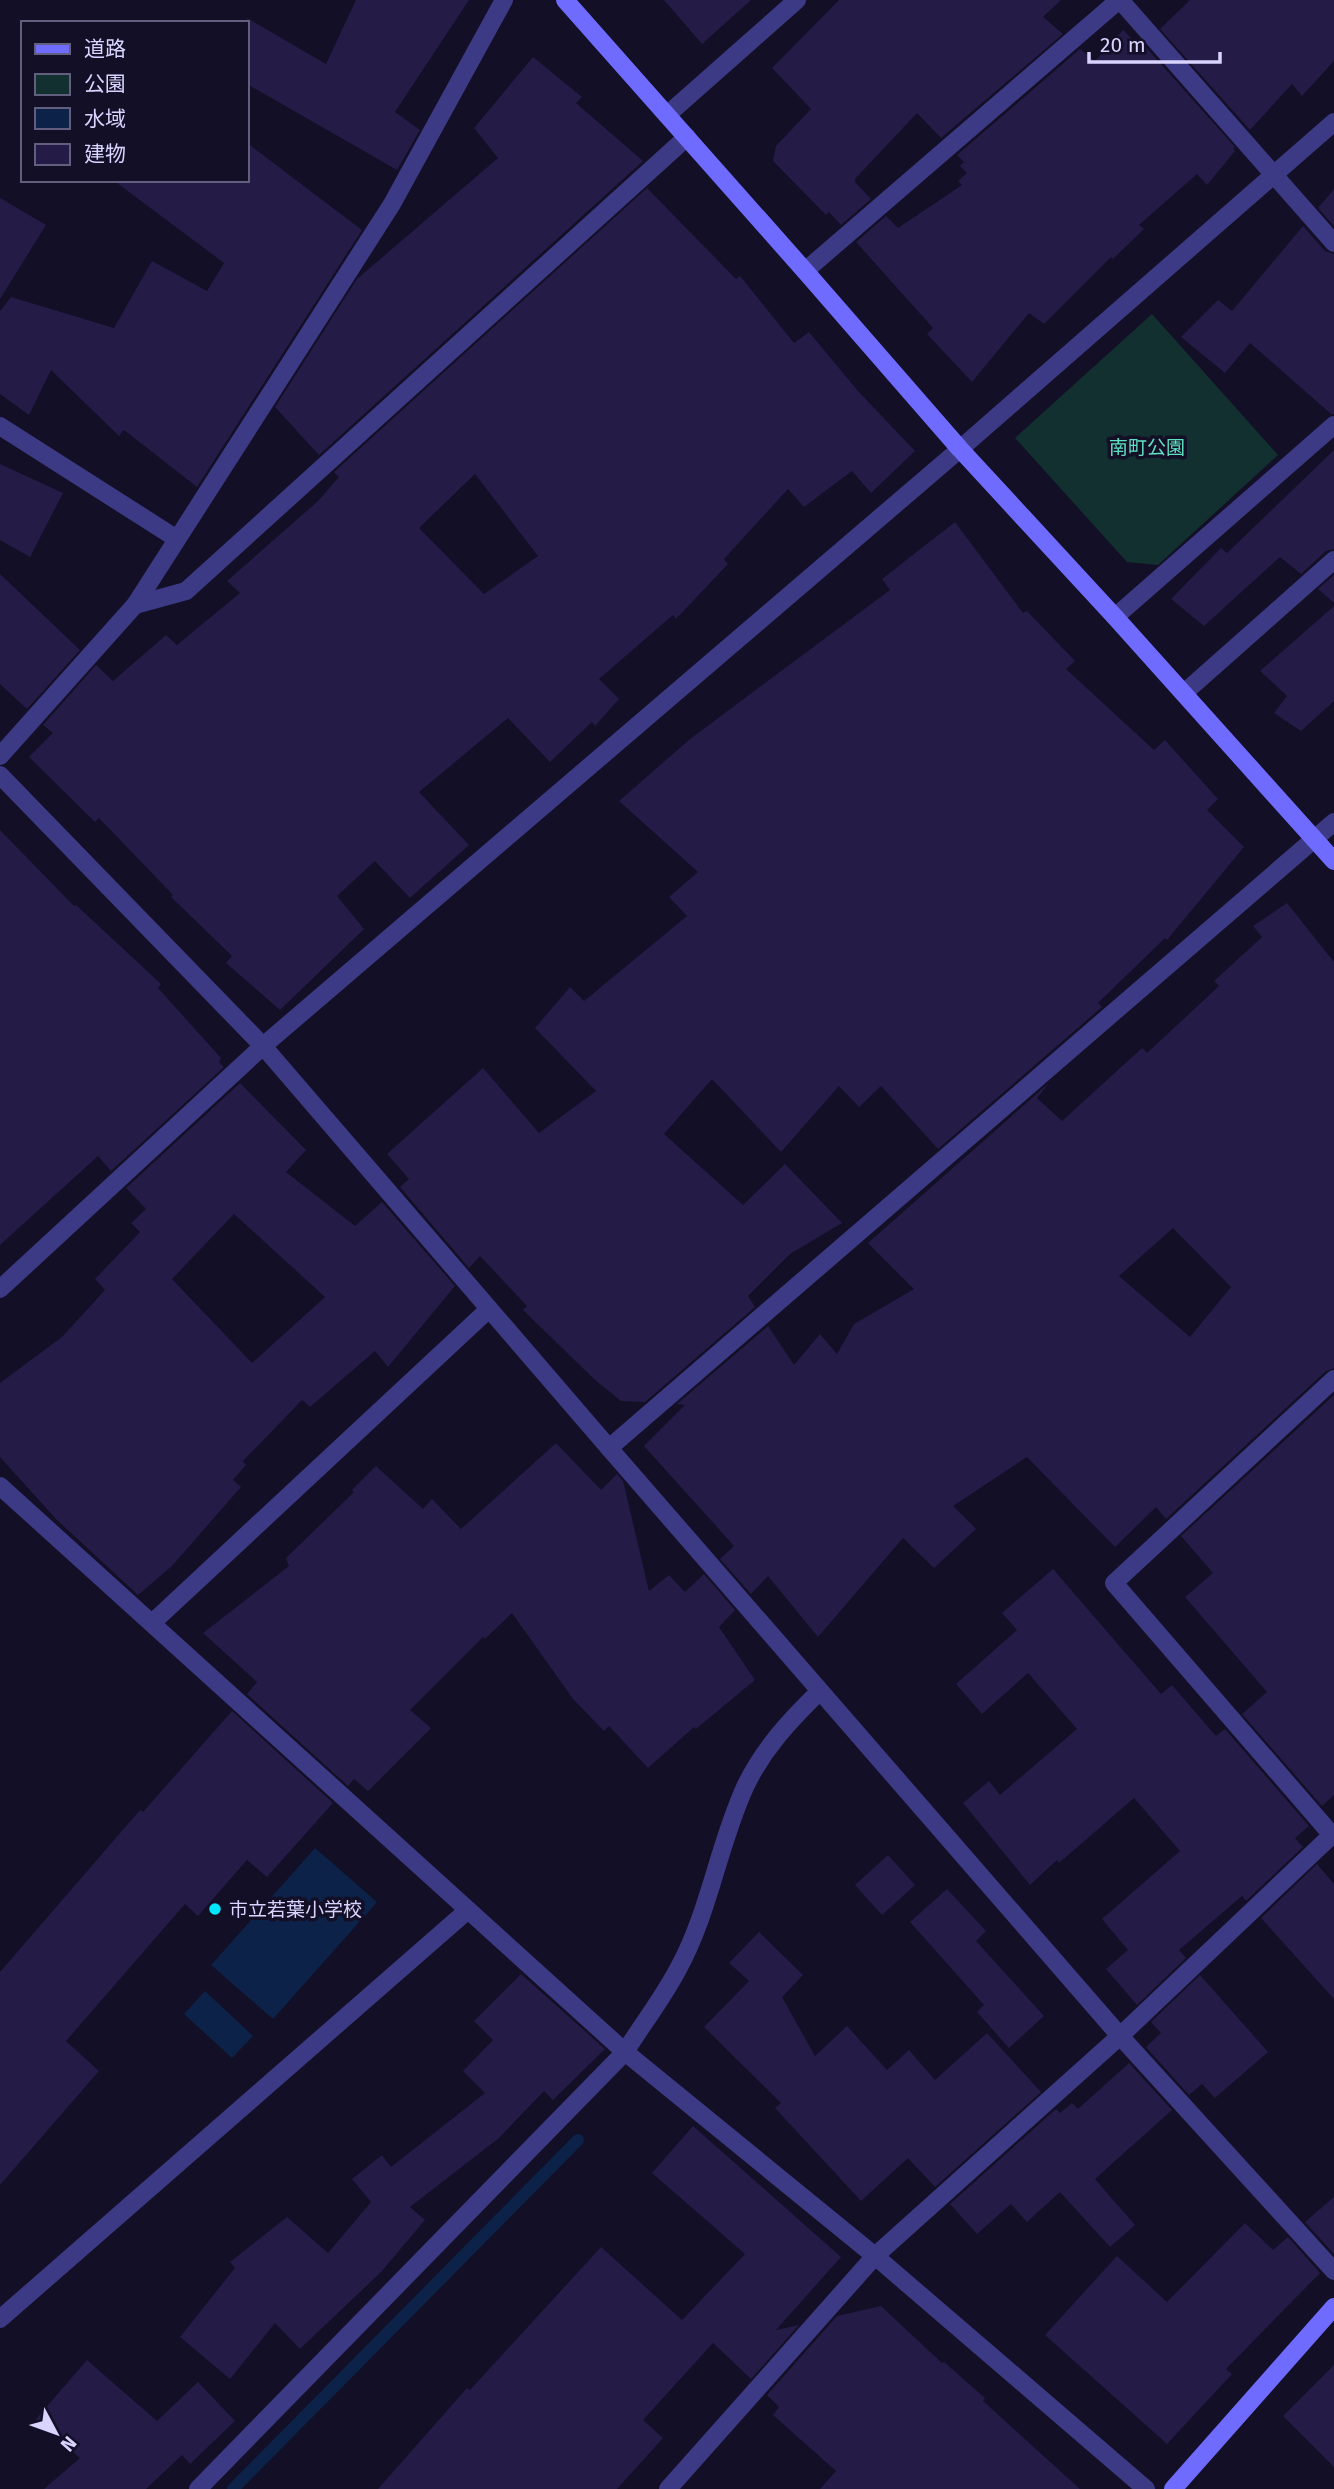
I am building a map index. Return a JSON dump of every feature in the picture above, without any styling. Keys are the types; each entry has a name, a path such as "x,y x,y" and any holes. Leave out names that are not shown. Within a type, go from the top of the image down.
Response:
{"street":[{"path":"0,756 135,605 392,204 504,0"},
{"path":"565,0 960,449 1334,861"},
{"path":"667,115 797,0"},
{"path":"806,271 1119,0 1334,243"},
{"path":"0,1289 263,1046 960,449 1334,122"},
{"path":"135,605 187,591 687,137"},
{"path":"1115,617 1334,425"},
{"path":"0,426 177,539"},
{"path":"1184,693 1334,560"},
{"path":"0,775 263,1046 608,1448 1120,2036 1334,2271"},
{"path":"608,1448 1334,822"},
{"path":"152,1623 489,1309"},
{"path":"668,2489 875,2256 1120,2036 1333,1834 1114,1583 1334,1379"},
{"path":"0,1486 625,2052 875,2256 1146,2489"},
{"path":"198,2489 625,2052 678,1971 746,1786 767,1749 785,1726 820,1691"},
{"path":"0,2319 468,1910"},
{"path":"1173,2489 1334,2307"}],"green space":[{"name":"南町公園","path":"1152,314 1278,455 1158,565 1127,562 1015,438"}],"water":[{"path":"315,1848 377,1902 273,2019 211,1965"},
{"path":"205,1991 253,2036 232,2058 184,2014"}],"building":[{"path":"356,0 469,0 395,112 420,130 397,170 248,85 247,18 326,64"},
{"path":"664,0 751,0 702,44"},
{"path":"839,0 1061,0 1043,17 1063,34 941,138 917,113 855,179 871,199 841,225 829,212 826,215 773,161 776,146 811,109 772,68"},
{"path":"1190,0 1334,0 1334,61 1302,96 1292,84 1250,130 1160,29"},
{"path":"1123,30 1141,48 1144,45 1235,147 1235,151 1207,185 1197,174 1139,225 1144,229 1113,259 1111,257 1044,324 1029,313 972,382 927,334 933,328 856,242 886,216 898,228 962,185 958,181 967,173 960,166 964,162 957,155 1080,49 1095,61"},
{"path":"533,57 582,97 576,103 643,161 319,455 275,407 357,279 498,158 474,128"},
{"path":"248,144 362,230 197,487 124,430 119,436 51,370 29,415 0,394 0,311 11,297 114,328 152,261 207,291 224,263 116,182 248,182"},
{"path":"647,188 736,279 740,276 794,343 809,332 858,391 915,451 871,493 852,471 804,507 788,489 724,559 728,564 676,619 673,615 599,679 619,699 595,726 592,722 550,762 508,718 419,792 469,845 410,898 375,861 337,896 364,929 280,1010 226,963 232,956 171,897 173,895 99,818 95,822 29,757 53,733 43,725 96,665 113,681 166,635 177,645 240,593 227,581 318,501 339,477 334,472","holes":["475,474 538,556 484,594 419,528"]},
{"path":"1334,189 1334,226 1318,208"},
{"path":"0,198 46,225 0,299"},
{"path":"1303,226 1325,251 1334,254 1334,414 1250,343 1225,373 1181,337 1218,300 1232,311"},
{"path":"1334,450 1334,549 1326,551 1301,574 1280,557 1204,626 1171,599 1221,548 1227,553"},
{"path":"0,464 63,493 30,557 0,540"},
{"path":"955,522 1023,613 1027,611 1075,661 1066,669 1154,750 1165,740 1218,799 1207,810 1244,847 1167,940 1165,938 1098,1003 1102,1007 938,1149 881,1086 859,1107 839,1086 781,1152 712,1079 664,1134 743,1205 785,1164 842,1223 790,1254 748,1296 755,1307 645,1402 621,1401 594,1379 523,1310 527,1306 480,1256 469,1268 400,1187 409,1179 387,1154 483,1068 539,1133 596,1091 535,1028 570,987 584,1001 687,916 669,897 698,872 619,801 690,739 890,590 882,579"},
{"path":"0,574 80,650 27,709 0,684"},
{"path":"1334,575 1334,603 1318,589"},
{"path":"1334,606 1334,701 1301,731 1274,713 1287,696 1260,671"},
{"path":"0,830 74,906 161,984 158,988 221,1058 219,1062 224,1067 111,1171 98,1156 0,1245"},
{"path":"1287,903 1334,962 1334,1368 1326,1371 1166,1519 1156,1507 1115,1547 1027,1457 953,1506 976,1529 934,1568 903,1538 818,1637 768,1576 751,1594 720,1559 734,1546 644,1446 685,1405 677,1404 768,1326 794,1365 820,1334 837,1354 854,1324 914,1289 868,1243 1049,1083 1037,1098 1062,1121 1142,1048 1147,1053 1219,986 1214,981 1262,937 1253,926","holes":["1173,1228 1231,1287 1190,1337 1119,1276"]},
{"path":"240,1083 306,1150 286,1172 355,1226 382,1202 455,1286 388,1367 375,1351 310,1407 302,1400 243,1461 246,1465 233,1480 241,1487 172,1566 138,1595 56,1519 0,1457 0,1383 62,1337 105,1290 95,1279 140,1232 131,1223 146,1209 126,1188","holes":["234,1214 325,1297 252,1363 172,1279"]},
{"path":"1334,1395 1334,1795 1322,1806 1242,1714 1267,1692 1185,1597 1213,1573 1181,1536"},
{"path":"556,1443 601,1490 617,1474 623,1481 649,1591 669,1575 685,1592 704,1574 735,1610 719,1627 755,1680 696,1729 694,1727 648,1768 609,1726 604,1731 573,1699 512,1613 485,1639 483,1637 410,1710 431,1728 368,1791 354,1779 348,1786 247,1694 257,1682 203,1633 289,1566 286,1558 354,1492 352,1490 376,1466 423,1509 432,1499 461,1529"},
{"path":"1053,1569 1161,1694 1172,1685 1216,1736 1225,1729 1309,1826 1295,1838 1303,1847 1246,1901 1242,1896 1179,1950 1186,1958 1137,2005 1106,1969 1128,1950 1102,1919 1180,1851 1134,1798 1030,1885 963,1803 989,1781 1000,1795 1077,1729 1028,1673 982,1714 956,1684 1017,1630 1002,1613"},
{"path":"232,1711 333,1803 267,1877 247,1860 198,1916 185,1904 66,2041 99,2071 0,2185 0,1972 140,1810 143,1812"},
{"path":"888,1855 915,1885 882,1915 855,1885"},
{"path":"1317,1864 1334,1884 1334,1999 1261,1918"},
{"path":"947,1889 986,1931 976,1941 1044,2016 1009,2048 977,2012 984,2005 910,1922"},
{"path":"759,1932 803,1975 782,1997 815,2056 847,2026 887,2070 909,2050 935,2080 987,2033 1041,2092 935,2187 908,2158 861,2201 775,2108 781,2103 704,2027 749,1981 729,1963"},
{"path":"521,1974 605,2049 553,2100 544,2091 499,2138 410,2207 425,2220 381,2272 300,2349 275,2323 230,2379 180,2337 235,2268 230,2262 287,2217 328,2253 371,2202 352,2179 382,2155 391,2167 485,2093 463,2071 493,2040 474,2021"},
{"path":"1200,1975 1268,2052 1215,2098 1202,2084 1189,2095 1146,2047 1161,2033 1151,2022"},
{"path":"1129,2063 1172,2110 1095,2179 1135,2225 1110,2247 1060,2192 1027,2222 1011,2204 977,2234 950,2204 1056,2109 1060,2113 1072,2103 1078,2109"},
{"path":"693,2126 841,2257 776,2330 799,2325 751,2379 713,2343 643,2420 663,2438 617,2489 378,2489 467,2388 470,2390 601,2247 682,2320 745,2254 652,2173"},
{"path":"1334,2197 1334,2254 1305,2222"},
{"path":"1245,2223 1273,2250 1288,2237 1320,2273 1226,2369 1232,2374 1167,2444 1045,2335 1117,2256 1167,2302"},
{"path":"881,2306 942,2363 985,2398 983,2401 1080,2489 820,2489 836,2471 773,2415 779,2407 767,2395 837,2316"},
{"path":"87,2360 157,2421 198,2382 235,2421 190,2464 182,2455 146,2489 44,2489 80,2458 36,2419"},
{"path":"1334,2365 1334,2467 1283,2416"}],"waterway":[{"path":"233,2489 578,2140"}],"place":[{"name":"市立若葉小学校","path":"215,1909"}]}
